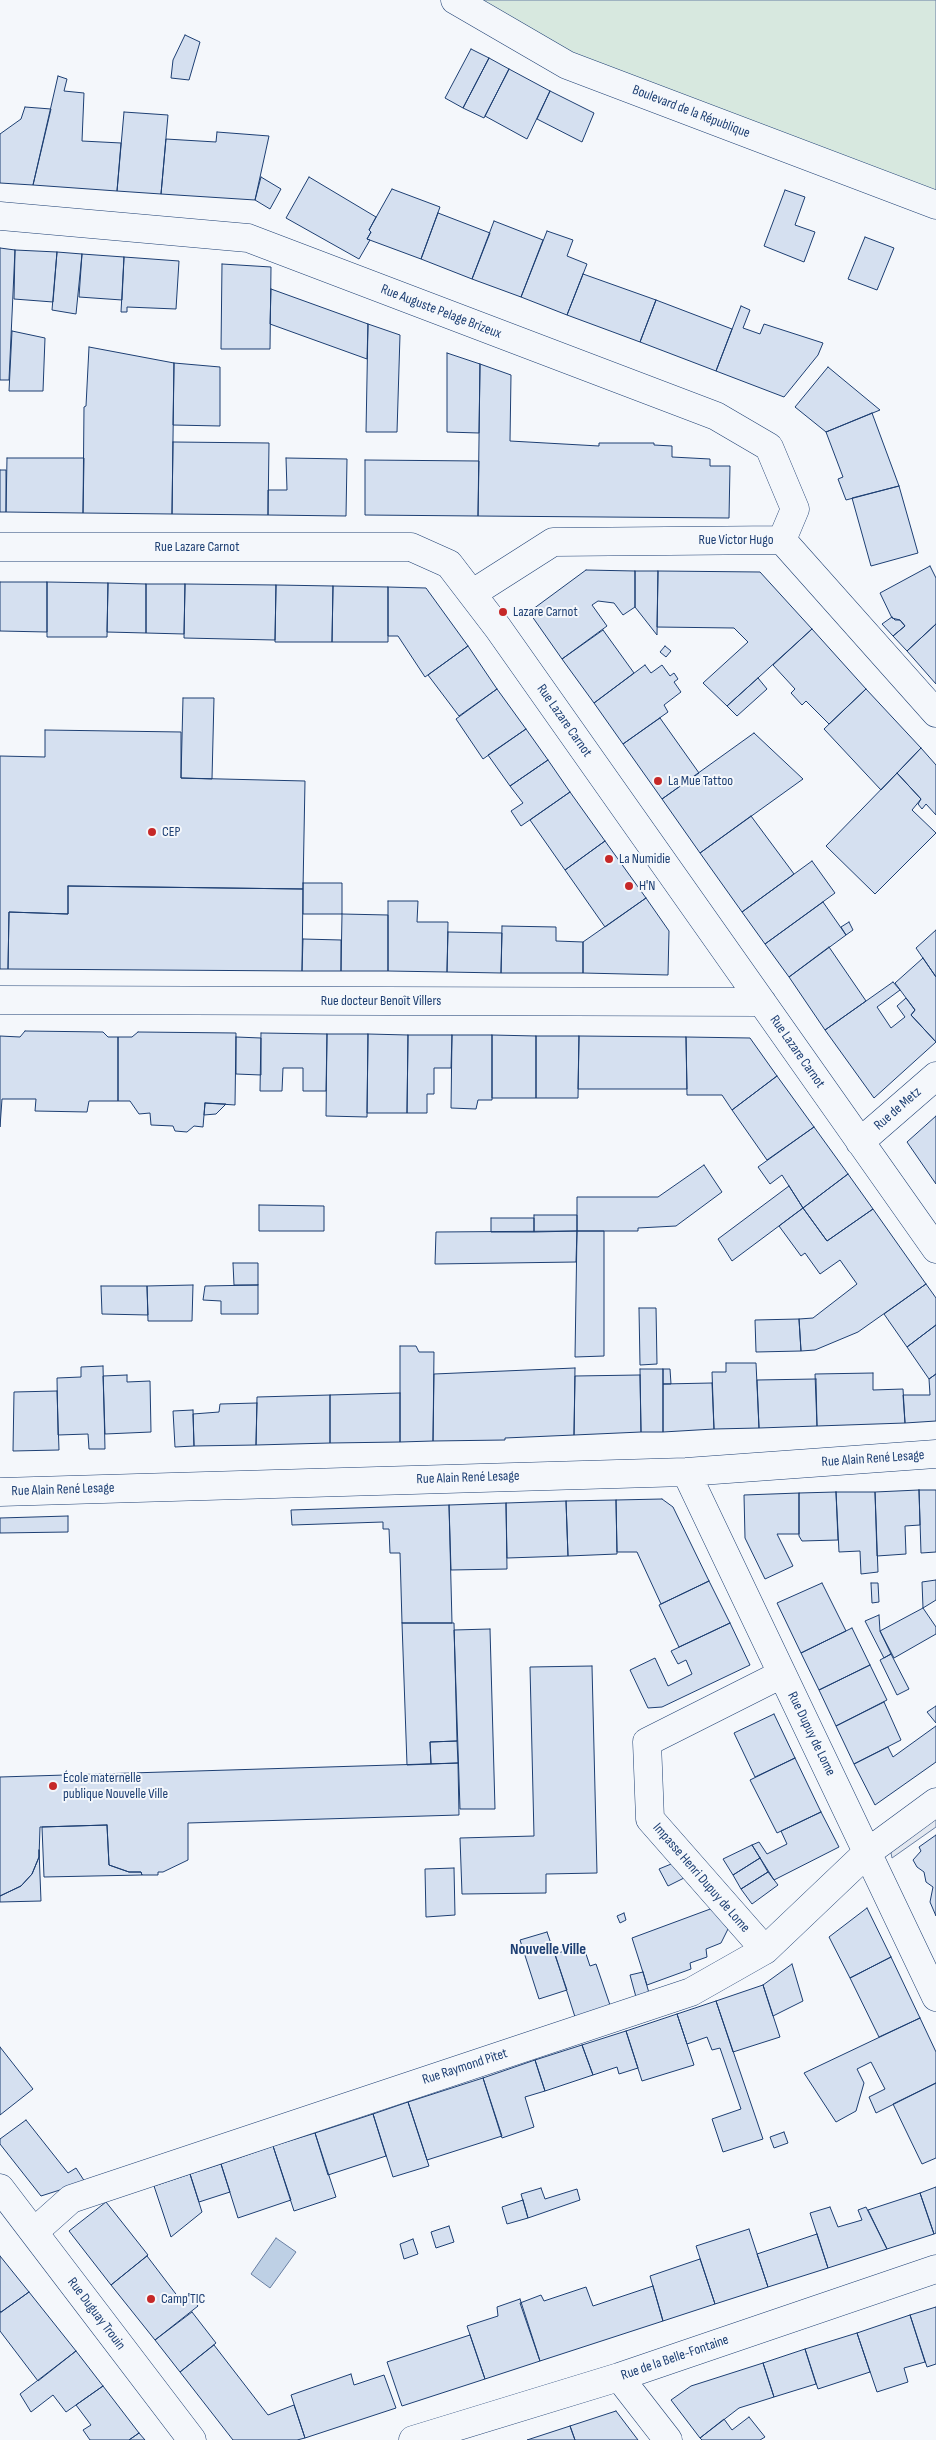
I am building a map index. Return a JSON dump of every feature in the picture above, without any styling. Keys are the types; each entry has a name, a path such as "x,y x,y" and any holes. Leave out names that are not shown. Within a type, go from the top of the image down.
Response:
{"street":[{"name":"Boulevard de la République","path":"455,0 567,65 936,205"},
{"name":"Rue Auguste Pelage Brizeux","path":"0,216 248,238 716,416 769,447 795,508 782,540"},
{"name":"Rue Victor Hugo","path":"473,593 553,542 782,540 936,714"},
{"name":"Rue Lazare Carnot","path":"0,547 410,547 449,564 473,593 936,1250"},
{"name":"Rue docteur Benoît Villers","path":"0,1000 762,1002"},
{"name":"Rue de Metz","path":"860,1142 936,1076"},
{"name":"Rue Alain René Lesage","path":"0,1492 686,1472 936,1454"},
{"name":"Rue Dupuy de Lome","path":"686,1472 936,1997"},
{"name":"Impasse Henri Dupuy de Lome","path":"765,1950 650,1819 647,1742 782,1674"},
{"name":"Rue Raymond Pitet","path":"34,2232 71,2199 691,1992 765,1950 868,1852 936,1802"},
{"name":"Rue Duguay Trouin","path":"0,2188 192,2440"},
{"name":"Rue de la Belle-Fontaine","path":"413,2440 619,2377 936,2269"},
{"path":"619,2377 668,2440"}],"shaded area":[{"path":"455,0 936,0 936,205 567,65"},
{"path":"936,1802 936,1827 892,1858 888,1837"}],"water":[{"path":"276,2238 296,2252 270,2288 251,2274"}],"building":[{"path":"185,35 200,42 189,80 171,78 173,60"},
{"path":"471,49 489,58 463,108 445,98"},
{"path":"489,58 509,69 484,118 463,108"},
{"path":"509,69 550,91 527,139 485,116"},
{"path":"58,76 67,79 64,91 84,93 82,141 121,143 117,191 33,185"},
{"path":"550,91 594,113 582,142 537,119"},
{"path":"25,107 51,109 33,185 0,183 0,134 21,119"},
{"path":"124,112 168,115 161,194 117,191"},
{"path":"217,132 269,136 255,200 161,194 166,139 216,142"},
{"path":"261,177 281,189 270,209 255,200"},
{"path":"309,177 376,217 369,230 371,232 367,239 370,240 359,259 286,218"},
{"path":"392,189 440,207 421,259 367,239 371,232 369,230"},
{"path":"785,190 805,197 795,225 815,232 804,262 764,246"},
{"path":"438,213 490,233 472,279 421,259"},
{"path":"494,221 543,240 521,297 472,279"},
{"path":"547,231 573,240 567,256 587,264 567,315 521,297"},
{"path":"865,237 894,248 877,290 848,279"},
{"path":"0,248 15,250 9,380 0,380"},
{"path":"15,250 57,252 53,302 14,299"},
{"path":"57,252 82,254 76,314 52,310"},
{"path":"82,254 124,257 122,300 79,297"},
{"path":"124,257 179,261 176,309 127,307 127,312 121,312"},
{"path":"222,264 271,267 270,349 221,349"},
{"path":"583,274 656,300 640,342 567,315"},
{"path":"271,289 368,324 367,359 270,324"},
{"path":"656,300 732,329 716,371 640,342"},
{"path":"741,306 750,310 743,328 760,334 764,324 823,343 818,355 784,397 716,371"},
{"path":"368,324 400,335 397,432 366,432"},
{"path":"12,331 45,338 43,391 9,391"},
{"path":"89,347 174,363 172,514 83,513 84,407 86,406"},
{"path":"447,353 480,364 479,433 447,432"},
{"path":"174,363 220,367 220,426 173,425"},
{"path":"480,364 511,375 510,441 599,446 599,443 654,443 654,445 672,446 672,457 710,459 710,466 730,466 729,518 478,516"},
{"path":"828,367 880,410 826,432 795,407"},
{"path":"872,413 899,486 846,500 838,479 843,477 826,432"},
{"path":"173,442 269,443 268,515 172,514"},
{"path":"7,458 84,458 83,513 6,512"},
{"path":"286,458 347,459 346,516 268,515 268,490 287,490"},
{"path":"365,460 479,461 478,516 365,515"},
{"path":"0,470 6,470 6,512 0,512"},
{"path":"899,486 918,553 871,566 852,498"},
{"path":"930,566 936,578 936,624 907,651 893,636 905,626 900,620 892,618 880,593"},
{"path":"586,570 635,571 635,607 623,615 614,603 598,601 592,605 607,626 562,659 529,612"},
{"path":"635,571 658,571 657,635 635,607"},
{"path":"658,571 760,572 812,629 727,706 703,683 748,642 734,628 657,627"},
{"path":"0,582 47,582 47,632 0,631"},
{"path":"47,582 108,583 107,637 47,637"},
{"path":"108,583 146,584 146,633 107,632"},
{"path":"146,584 185,584 184,634 146,633"},
{"path":"185,584 276,585 275,640 184,638"},
{"path":"276,585 333,586 332,642 275,642"},
{"path":"333,586 388,587 388,642 332,642"},
{"path":"388,587 426,588 468,646 425,677 398,636 388,636"},
{"path":"892,617 895,620 900,620 905,626 893,636 882,624"},
{"path":"936,624 936,684 907,651"},
{"path":"812,629 866,689 829,724 806,701 802,705 791,693 795,689 773,665"},
{"path":"603,630 634,673 594,703 562,659"},
{"path":"468,646 497,689 459,716 428,675"},
{"path":"665,646 671,651 666,657 660,652"},
{"path":"645,665 651,673 662,665 670,676 674,673 678,679 674,682 681,692 664,705 668,712 623,744 594,703"},
{"path":"758,678 767,689 737,716 727,706"},
{"path":"497,689 526,729 483,759 456,719"},
{"path":"866,689 921,748 881,790 824,729"},
{"path":"183,698 214,698 212,779 181,778"},
{"path":"660,718 699,773 662,799 623,744"},
{"path":"526,729 548,760 510,786 488,755"},
{"name":"CEP","path":"45,730 181,732 181,778 305,781 303,889 68,886 68,914 9,912 8,969 0,969 0,756 45,757"},
{"path":"754,733 803,779 700,853 662,799"},
{"path":"921,748 936,765 936,815 926,804 922,809 918,804 921,799 897,773"},
{"path":"548,760 570,792 521,826 511,811 523,803 510,786"},
{"path":"897,773 921,799 912,810 936,833 875,894 826,846"},
{"path":"570,792 605,841 565,870 530,820"},
{"path":"751,816 794,874 742,912 700,853"},
{"path":"605,841 646,898 605,927 565,870"},
{"path":"812,861 835,893 765,944 742,912"},
{"path":"303,883 342,883 342,914 303,914"},
{"path":"68,886 303,889 302,971 8,969 9,912 68,914"},
{"path":"646,898 669,931 668,975 583,973 583,942"},
{"path":"388,901 418,901 417,922 448,922 447,972 388,971"},
{"path":"823,902 846,935 789,977 765,944"},
{"path":"342,914 388,915 388,971 341,971"},
{"path":"849,922 853,930 846,935 841,927"},
{"path":"502,926 556,927 556,941 583,942 583,973 501,973"},
{"path":"936,930 936,977 916,948"},
{"path":"448,932 502,933 501,973 447,972"},
{"path":"303,939 341,940 341,971 302,971"},
{"path":"829,947 866,1001 825,1030 789,977"},
{"path":"923,958 936,977 936,1042 911,1015 915,1010 895,983"},
{"path":"893,982 900,990 877,1007 891,1028 905,1017 897,1006 906,998 915,1010 911,1015 936,1042 874,1098 825,1030"},
{"path":"25,1031 103,1032 108,1037 118,1037 118,1101 89,1101 87,1112 35,1111 36,1099 2,1099 0,1127 0,1036 20,1037"},
{"path":"138,1032 236,1033 235,1105 205,1103 203,1127 194,1126 187,1132 175,1131 173,1126 151,1125 150,1113 139,1114 130,1101 118,1101 118,1037 132,1037"},
{"path":"261,1033 327,1034 326,1091 303,1091 303,1068 283,1068 282,1091 260,1091"},
{"path":"327,1034 368,1034 367,1117 326,1116"},
{"path":"368,1034 408,1035 407,1113 367,1113"},
{"path":"408,1035 452,1035 451,1068 434,1068 434,1094 427,1094 427,1113 407,1113"},
{"path":"452,1035 492,1035 492,1100 478,1100 476,1109 451,1108"},
{"path":"492,1035 536,1036 536,1098 492,1098"},
{"path":"536,1036 579,1036 578,1098 536,1098"},
{"path":"579,1036 686,1037 687,1089 578,1089"},
{"path":"236,1037 261,1038 261,1075 236,1074"},
{"path":"686,1037 750,1038 777,1076 732,1110 722,1095 687,1095"},
{"path":"777,1076 814,1127 767,1160 732,1110"},
{"path":"205,1103 226,1104 216,1114 204,1115"},
{"path":"936,1116 936,1184 907,1142"},
{"path":"814,1127 848,1174 803,1208 782,1175 770,1184 758,1167"},
{"path":"704,1165 722,1192 676,1226 638,1228 638,1231 577,1231 577,1197 658,1197"},
{"path":"848,1174 873,1209 827,1241 803,1208"},
{"path":"789,1186 803,1208 732,1261 718,1239"},
{"path":"259,1205 324,1206 324,1231 259,1231"},
{"path":"803,1208 827,1241 873,1209 926,1284 858,1332 815,1350 801,1351 799,1319 813,1318 857,1284 840,1260 820,1274 805,1253 801,1256 779,1226"},
{"path":"534,1215 577,1215 577,1231 534,1232"},
{"path":"491,1218 534,1218 534,1232 491,1232"},
{"path":"577,1231 604,1231 604,1356 575,1357"},
{"path":"577,1231 576,1262 435,1264 436,1232"},
{"path":"233,1263 258,1263 258,1285 234,1285"},
{"path":"926,1284 936,1298 936,1325 907,1347 884,1314"},
{"path":"193,1285 192,1321 148,1321 147,1286"},
{"path":"258,1285 258,1314 221,1314 221,1301 203,1300 205,1286"},
{"path":"101,1286 147,1286 148,1315 102,1314"},
{"path":"639,1308 656,1308 657,1364 640,1365"},
{"path":"799,1319 801,1351 756,1352 755,1320"},
{"path":"936,1325 936,1374 929,1379 907,1347"},
{"path":"400,1346 416,1346 419,1352 434,1352 433,1441 400,1442"},
{"path":"726,1363 756,1363 759,1428 714,1429 712,1372 726,1372"},
{"path":"103,1366 105,1449 89,1449 88,1434 58,1435 57,1378 81,1377 81,1367"},
{"path":"575,1368 574,1435 505,1438 505,1440 433,1441 434,1374"},
{"path":"640,1369 663,1369 663,1432 641,1432"},
{"path":"663,1369 670,1369 671,1384 663,1384"},
{"path":"873,1373 873,1390 903,1389 905,1423 817,1426 815,1374"},
{"path":"936,1374 936,1421 905,1423 903,1395 930,1395 929,1379"},
{"path":"127,1375 127,1382 150,1381 151,1432 105,1434 103,1376"},
{"path":"640,1375 641,1432 574,1435 575,1376"},
{"path":"816,1379 817,1426 759,1428 757,1380"},
{"path":"712,1383 714,1429 663,1432 663,1384"},
{"path":"57,1391 59,1450 13,1451 14,1392"},
{"path":"400,1393 400,1442 330,1443 330,1395"},
{"path":"330,1395 330,1443 256,1445 257,1397"},
{"path":"257,1403 256,1445 194,1446 193,1414 219,1412 220,1404"},
{"path":"193,1410 194,1446 175,1447 173,1411"},
{"path":"919,1490 920,1525 905,1526 906,1554 877,1556 875,1492"},
{"path":"919,1490 936,1490 936,1552 921,1553"},
{"path":"836,1492 875,1492 878,1572 861,1574 860,1551 839,1552"},
{"path":"836,1492 838,1540 802,1541 799,1536 799,1493"},
{"path":"799,1493 799,1534 777,1534 793,1566 765,1579 745,1538 744,1495"},
{"path":"662,1499 673,1507 709,1581 661,1604 637,1552 617,1552 616,1500"},
{"path":"616,1500 617,1554 568,1556 566,1501"},
{"path":"566,1501 568,1556 507,1558 506,1503"},
{"path":"506,1503 507,1569 451,1570 449,1505"},
{"path":"449,1505 452,1623 402,1623 400,1553 390,1553 389,1529 383,1529 383,1522 292,1525 291,1510"},
{"path":"68,1516 68,1532 0,1533 0,1518"},
{"path":"936,1580 936,1600 923,1608 922,1582"},
{"path":"709,1581 730,1623 679,1647 659,1605"},
{"path":"822,1583 846,1631 801,1653 777,1603"},
{"path":"871,1583 878,1583 879,1602 872,1603"},
{"path":"923,1608 936,1627 936,1634 894,1658 880,1631"},
{"path":"879,1615 880,1631 891,1654 884,1658 865,1621"},
{"path":"402,1623 454,1623 457,1741 430,1742 431,1764 407,1765"},
{"path":"730,1623 750,1665 662,1707 648,1708 630,1670 655,1658 668,1686 692,1674 686,1660 678,1664 671,1651"},
{"path":"852,1628 870,1665 819,1690 801,1653"},
{"path":"490,1629 495,1809 460,1809 454,1630"},
{"path":"891,1654 909,1689 897,1695 880,1660"},
{"path":"870,1665 887,1700 836,1726 819,1690"},
{"path":"592,1666 597,1873 546,1874 546,1893 462,1894 460,1838 534,1836 530,1667"},
{"path":"884,1702 901,1740 854,1764 836,1726"},
{"path":"936,1706 936,1723 927,1712"},
{"path":"774,1714 795,1758 755,1777 734,1733"},
{"path":"936,1726 936,1762 875,1805 854,1764 888,1747 893,1757"},
{"path":"457,1741 458,1763 431,1764 430,1742"},
{"path":"795,1758 821,1812 777,1833 750,1780"},
{"path":"458,1763 459,1815 188,1823 188,1860 163,1872 158,1872 158,1875 142,1875 141,1872 129,1872 109,1865 107,1825 40,1827 39,1857 32,1874 21,1886 0,1896 0,1777"},
{"path":"821,1812 839,1847 774,1880 752,1845 759,1842 767,1854 787,1844 781,1831"},
{"path":"107,1825 109,1865 129,1872 141,1872 142,1875 44,1877 42,1827"},
{"path":"936,1835 936,1916 930,1902 933,1887 926,1882 924,1872 917,1867 913,1860 921,1851 919,1847"},
{"path":"752,1845 760,1858 733,1875 723,1859"},
{"path":"39,1850 41,1901 0,1902 0,1896 21,1886 32,1874 39,1857"},
{"path":"760,1858 768,1872 741,1889 733,1875"},
{"path":"676,1862 684,1878 668,1886 659,1869"},
{"path":"454,1868 455,1915 426,1917 425,1869"},
{"path":"768,1872 778,1885 752,1904 741,1889"},
{"path":"713,1908 728,1929 721,1943 706,1949 707,1957 690,1963 691,1969 647,1985 632,1938"},
{"path":"867,1908 891,1957 850,1978 829,1937"},
{"path":"624,1913 626,1920 620,1923 617,1916"},
{"path":"547,1932 567,1990 539,1999 520,1940"},
{"path":"583,1945 590,1966 596,1964 611,2008 576,2020 555,1954"},
{"path":"891,1957 920,2018 879,2037 850,1978"},
{"path":"792,1964 803,2001 773,2016 763,1985"},
{"path":"643,1972 649,1993 636,1997 630,1975"},
{"path":"763,1985 780,2037 733,2052 716,2001"},
{"path":"716,2001 763,2139 723,2152 712,2119 741,2109 720,2048 712,2050 707,2037 687,2044 677,2014"},
{"path":"677,2014 694,2065 642,2081 626,2031"},
{"path":"920,2018 936,2052 936,2083 876,2113 869,2097 885,2089 871,2062 857,2069 864,2083 856,2111 836,2122 804,2073"},
{"path":"626,2031 638,2068 619,2074 617,2067 593,2075 582,2045"},
{"path":"582,2045 593,2075 545,2091 535,2060"},
{"path":"0,2047 33,2089 0,2115"},
{"path":"535,2060 545,2091 525,2097 534,2127 502,2138 483,2078"},
{"path":"483,2078 502,2136 427,2160 408,2102"},
{"path":"936,2083 936,2158 922,2164 893,2104"},
{"path":"408,2102 429,2166 393,2177 373,2114"},
{"path":"373,2114 386,2156 328,2175 315,2133"},
{"path":"26,2120 68,2173 76,2168 85,2182 41,2196 0,2144 0,2139"},
{"path":"784,2132 788,2143 774,2148 770,2137"},
{"path":"315,2133 336,2197 294,2211 273,2146"},
{"path":"273,2146 291,2200 238,2218 221,2164"},
{"path":"221,2164 230,2192 199,2202 190,2174"},
{"path":"190,2174 202,2212 171,2237 154,2186"},
{"path":"936,2187 936,2233 934,2234 920,2193"},
{"path":"541,2188 545,2199 577,2189 580,2200 528,2218 521,2194"},
{"path":"920,2193 934,2234 887,2249 868,2210"},
{"path":"523,2200 528,2218 507,2224 502,2207"},
{"path":"106,2202 148,2255 111,2285 69,2231"},
{"path":"830,2207 838,2227 862,2220 858,2210 866,2207 887,2249 828,2268 810,2213"},
{"path":"449,2226 454,2242 436,2248 431,2232"},
{"path":"749,2229 768,2287 715,2304 696,2246"},
{"path":"817,2234 828,2268 768,2287 757,2254"},
{"path":"413,2239 418,2254 404,2259 400,2244"},
{"path":"0,2256 29,2292 1,2312 0,2311"},
{"name":"Camp'TIC","path":"147,2256 182,2302 190,2296 198,2306 155,2340 111,2285"},
{"path":"700,2259 715,2304 663,2321 650,2276"},
{"path":"653,2286 663,2321 540,2361 520,2303 541,2295 544,2301 586,2287 593,2306"},
{"path":"29,2292 76,2351 38,2381 0,2331 0,2313"},
{"path":"520,2299 540,2361 485,2379 467,2326 498,2316 497,2307"},
{"path":"936,2307 936,2364 927,2367 910,2315"},
{"path":"192,2312 216,2343 180,2372 155,2340"},
{"path":"910,2315 925,2362 904,2368 908,2382 877,2392 857,2333"},
{"path":"857,2333 870,2372 818,2389 805,2349"},
{"path":"470,2335 485,2379 402,2406 387,2362"},
{"path":"214,2345 268,2415 294,2405 305,2438 297,2440 233,2440 180,2372"},
{"path":"805,2349 816,2384 774,2397 763,2363"},
{"path":"76,2351 103,2386 66,2412 53,2395 31,2412 20,2394"},
{"path":"763,2363 774,2397 739,2408 700,2438 671,2400 691,2386"},
{"path":"351,2374 354,2385 384,2375 396,2408 305,2438 291,2395"},
{"path":"103,2386 139,2433 129,2440 90,2440 83,2430 91,2425 76,2405"},
{"path":"616,2411 638,2440 575,2440 570,2426"},
{"path":"749,2417 765,2437 760,2440 702,2440 700,2438 724,2419 732,2430"},
{"path":"570,2426 575,2440 527,2440"},
{"path":"139,2433 145,2440 129,2440"}],"place":[{"name":"Lazare Carnot","path":"503,612"},
{"name":"La Mue Tattoo","path":"658,781"},
{"name":"CEP","path":"152,832"},
{"name":"La Numidie","path":"609,859"},
{"name":"H'N","path":"629,886"},
{"name":"École maternelle publique Nouvelle Ville","path":"53,1786"},
{"name":"Camp'TIC","path":"151,2299"}],"district":[{"name":"Nouvelle Ville","path":"548,1950"}]}
